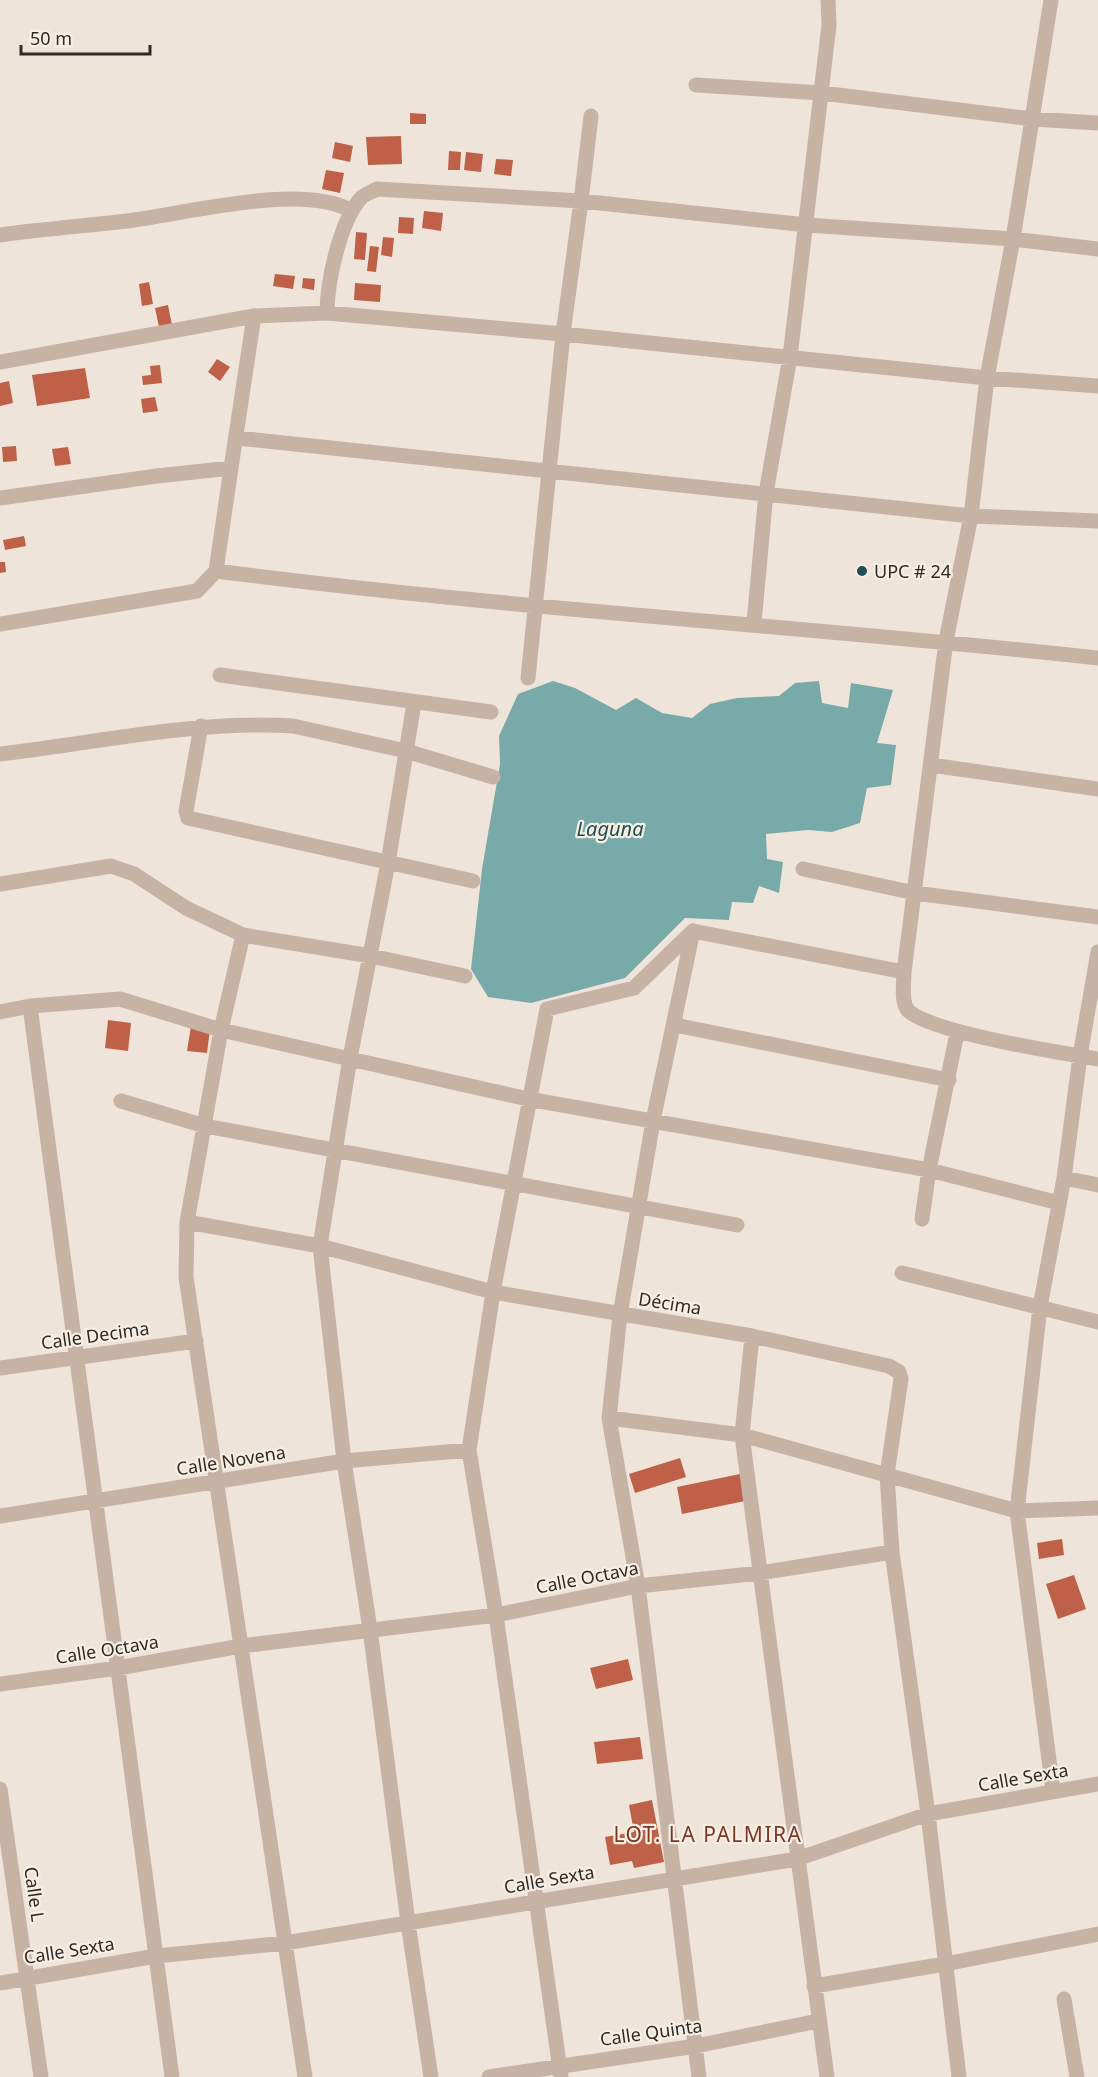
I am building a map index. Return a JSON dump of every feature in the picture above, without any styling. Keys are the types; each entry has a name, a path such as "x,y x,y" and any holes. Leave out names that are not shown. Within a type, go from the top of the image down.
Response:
{"street":[{"path":"754,623 766,493 790,357 807,225 822,93 828,0"},
{"path":"1051,0 1013,239 987,378 970,516 945,641 904,972 904,1005 909,1012 957,1033 1098,1059"},
{"path":"696,85 822,93 1032,119 1098,123"},
{"path":"528,678 533,606 563,334 591,116"},
{"path":"327,313 327,294 352,211 363,196 377,189 581,201 807,225 1013,239 1098,249"},
{"path":"0,235 128,221 272,201 324,200 352,211"},
{"path":"0,362 254,316 327,313 563,334 987,378 1098,386"},
{"path":"0,624 189,594 204,587 216,571 231,468 238,438 254,316"},
{"path":"238,438 970,516 1098,521"},
{"path":"0,498 231,468"},
{"path":"216,571 533,606 754,623 1098,658"},
{"path":"220,675 491,712"},
{"path":"414,703 388,863 350,1058 320,1246 344,1461 370,1629 408,1923 431,2077"},
{"path":"201,726 186,811 188,818 473,881"},
{"path":"0,754 201,726 293,726 406,751 493,777"},
{"path":"931,765 1098,789"},
{"path":"0,884 111,866 134,874 186,908 243,935 371,956 465,976"},
{"path":"803,869 915,893 1098,917"},
{"path":"693,931 904,972"},
{"path":"693,931 653,1121 620,1316 609,1418 638,1586 699,2077"},
{"path":"560,2071 496,1615 469,1450 493,1292 547,1009 634,988 693,931"},
{"path":"243,935 221,1030 187,1222 186,1277 305,2077"},
{"path":"1053,1791 1017,1511 1040,1307 1064,1178 1080,1056 1098,952"},
{"path":"0,1012 30,1006 120,999 221,1030 528,1099 929,1170 1059,1203"},
{"path":"30,1006 172,2077"},
{"path":"675,1025 949,1080"},
{"path":"922,1219 929,1170 957,1033"},
{"path":"121,1101 205,1126 737,1225"},
{"path":"1064,1178 1098,1185"},
{"name":"Décima","path":"187,1222 320,1246 493,1292 620,1316 752,1336 889,1366 899,1372 901,1379 887,1475"},
{"path":"902,1273 1098,1322"},
{"path":"752,1336 742,1435 827,2077"},
{"name":"Calle Decima","path":"0,1368 196,1341"},
{"path":"609,1418 742,1435 1017,1511 1098,1508"},
{"name":"Calle Novena","path":"0,1516 344,1461 469,1450"},
{"path":"887,1475 892,1552 928,1814 959,2077"},
{"name":"Calle Octava","path":"0,1684 118,1668 241,1646 496,1615 638,1586 760,1573 892,1552"},
{"name":"Calle Sexta","path":"0,1983 26,1976 156,1956 285,1942 797,1860 928,1814 1098,1784"},
{"name":"Calle L","path":"0,1789 41,2077"},
{"path":"814,1986 945,1964 1098,1934"},
{"path":"1064,1999 1077,2077"},
{"name":"Calle Quinta","path":"489,2077 560,2071 818,2021"}],"water":[{"name":"Laguna","path":"553,681 575,688 616,710 636,698 662,713 692,718 710,704 737,698 779,696 795,683 819,681 822,703 848,708 851,683 893,690 877,743 896,745 891,785 867,788 860,823 832,832 808,830 766,834 767,859 783,862 779,893 759,886 753,903 732,902 729,920 685,918 625,978 531,1003 488,997 471,969 482,869 500,764 499,736 518,694"}],"building":[{"path":"410,113 426,114 426,124 410,124"},
{"path":"401,136 402,164 368,165 366,137"},
{"path":"335,142 353,146 350,162 332,158"},
{"path":"449,151 461,152 460,170 448,170"},
{"path":"466,152 483,154 481,172 464,170"},
{"path":"496,159 513,160 511,176 494,174"},
{"path":"326,170 344,173 340,193 322,189"},
{"path":"424,211 443,213 441,231 422,228"},
{"path":"399,217 414,218 413,234 398,233"},
{"path":"356,232 367,233 365,260 354,259"},
{"path":"383,237 394,238 392,257 381,255"},
{"path":"370,246 379,247 376,272 367,271"},
{"path":"275,274 295,276 293,289 273,286"},
{"path":"303,278 315,279 314,290 302,288"},
{"path":"149,282 153,304 142,306 139,284"},
{"path":"355,283 381,285 380,302 354,300"},
{"path":"168,305 172,325 159,327 155,308"},
{"path":"217,359 230,367 220,381 208,372"},
{"path":"160,365 162,383 143,385 142,376 151,375 150,366"},
{"path":"85,368 90,398 37,406 32,375"},
{"path":"9,381 13,403 0,406 0,383"},
{"path":"155,397 158,411 143,413 141,399"},
{"path":"16,446 17,461 3,462 2,447"},
{"path":"68,447 71,464 55,466 52,449"},
{"path":"24,536 26,546 5,550 3,540"},
{"path":"0,562 5,562 6,572 0,573"},
{"path":"108,1020 131,1023 128,1051 105,1048"},
{"path":"191,1026 210,1029 207,1053 187,1051"},
{"path":"680,1458 686,1477 635,1493 629,1474"},
{"path":"740,1474 745,1501 682,1514 677,1487"},
{"path":"1062,1539 1064,1555 1039,1559 1037,1543"},
{"path":"1074,1575 1086,1609 1058,1619 1046,1584"},
{"path":"628,1659 633,1680 596,1689 590,1668"},
{"path":"640,1737 643,1759 597,1764 594,1742"},
{"path":"652,1800 664,1862 634,1868 632,1861 610,1865 605,1837 634,1832 629,1805"}],"place":[{"name":"UPC # 24","path":"862,571"}],"district":[{"name":"LOT. LA PALMIRA","path":"708,1834"}]}
